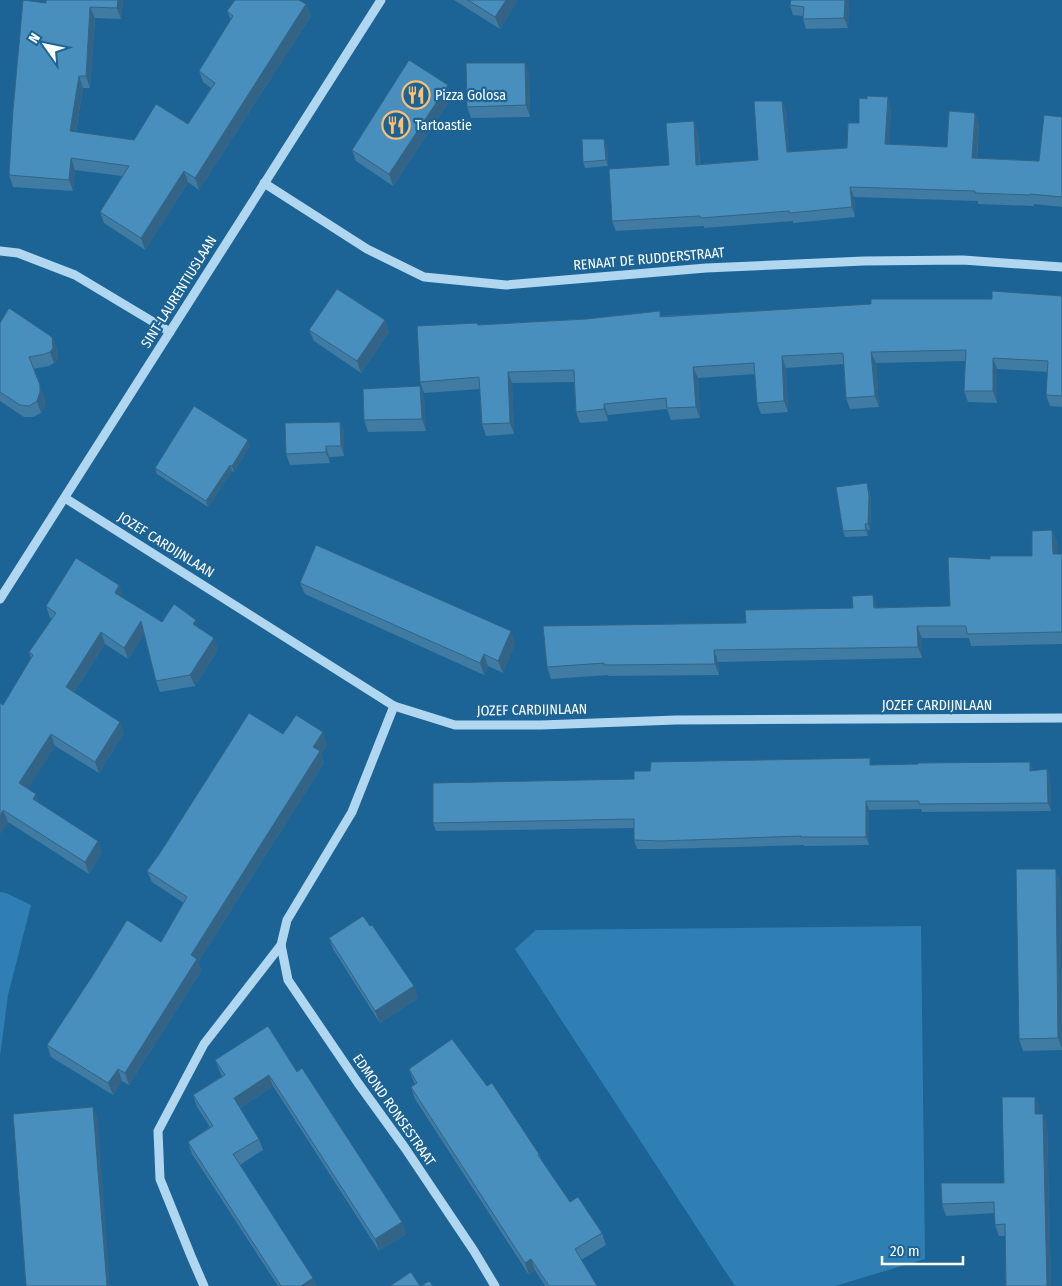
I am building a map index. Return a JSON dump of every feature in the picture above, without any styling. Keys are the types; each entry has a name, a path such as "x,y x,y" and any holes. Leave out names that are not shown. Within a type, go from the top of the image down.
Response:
{"street":[{"name":"SINT-LAURENTIUSLAAN","path":"0,599 381,0"},
{"name":"RENAAT DE RUDDERSTRAAT","path":"264,183 367,249 424,278 506,285 706,268 864,261 963,260 1062,267"},
{"path":"0,251 18,253 75,275 170,332"},
{"name":"JOZEF CARDIJNLAAN","path":"66,498 394,706 455,725 541,725 676,720 1062,718"},
{"name":"EDMOND RONSESTRAAT","path":"204,1286 190,1256 160,1178 158,1131 204,1044 281,945 287,920 352,812 394,706"},
{"name":"EDMOND RONSESTRAAT","path":"281,945 288,980 405,1148 474,1251 495,1286"}],"shaded area":[{"path":"0,892 31,905 8,995 0,1056"},
{"path":"921,926 925,1259 835,1286 735,1286 515,949 536,930"}],"building":[{"path":"23,0 46,3 46,0 118,0 117,8 90,7 86,76 79,76 70,131 134,140 156,104 188,124 215,83 199,71 233,16 227,11 235,0 299,0 306,4 195,178 184,171 141,238 100,212 129,166 71,158 69,180 9,175"},
{"path":"468,0 506,0 495,17"},
{"path":"791,0 845,0 844,18 803,19 804,7 790,5"},
{"path":"409,60 448,85 389,174 352,150"},
{"path":"466,63 525,63 526,105 467,107"},
{"path":"867,96 888,97 885,144 947,147 949,111 975,113 972,158 1039,161 1044,115 1062,117 1062,197 1030,194 975,193 975,191 850,187 852,207 789,213 789,211 701,218 700,216 612,221 609,169 669,165 666,123 694,121 696,165 758,160 754,101 782,101 787,152 847,148 848,123 859,123 859,98 867,99"},
{"path":"582,139 604,139 606,160 583,162"},
{"path":"337,289 385,320 357,361 309,330"},
{"path":"992,291 1062,296 1062,396 1046,395 1048,361 993,358 993,391 964,391 966,350 871,352 875,396 846,398 843,353 782,356 784,401 757,403 754,363 693,367 696,407 667,408 666,398 604,404 604,409 576,412 574,370 508,372 510,423 482,424 479,377 420,382 417,326 477,323 478,325 586,319 660,311 660,317 871,304 871,299 992,299"},
{"path":"9,308 52,337 53,348 50,352 29,357 40,385 40,392 37,401 29,406 20,405 0,392 0,323"},
{"path":"420,386 422,419 364,420 363,389"},
{"path":"194,406 248,440 232,466 230,465 206,501 155,468"},
{"path":"340,422 341,446 326,446 326,452 286,454 285,423"},
{"path":"867,483 869,496 868,524 865,524 866,530 843,531 836,487"},
{"path":"1052,530 1053,554 1062,554 1062,632 967,634 966,626 917,626 918,647 714,650 715,664 604,665 604,663 547,667 543,626 746,623 745,610 853,608 852,596 873,595 874,608 950,606 948,557 990,559 990,556 1032,556 1032,531"},
{"path":"316,545 511,631 498,661 484,654 480,663 300,583"},
{"path":"76,558 119,585 115,593 162,622 174,604 196,620 193,624 214,638 190,675 156,681 141,621 124,648 101,632 66,687 120,722 95,762 51,734 19,783 36,794 33,799 98,841 85,862 3,810 0,816 0,703 3,705 33,655 29,652 56,613 46,606"},
{"path":"249,713 283,734 296,715 323,732 313,747 320,751 191,955 197,959 125,1073 118,1069 108,1083 47,1045 127,920 161,942 187,897 147,871"},
{"path":"870,758 870,765 1030,762 1030,771 1047,769 1048,803 919,804 919,801 866,801 866,837 801,836 661,841 634,840 634,819 433,823 433,783 634,779 634,771 650,771 651,762"},
{"path":"1016,869 1056,869 1058,1038 1019,1039"},
{"path":"363,916 370,926 372,925 414,986 375,1011 329,938"},
{"path":"268,1026 297,1072 302,1068 402,1222 375,1239 269,1075 234,1098 259,1139 233,1154 313,1278 301,1286 281,1286 188,1142 213,1126 193,1095 225,1075 215,1060"},
{"path":"452,1039 487,1086 492,1083 570,1202 578,1197 602,1233 575,1249 597,1286 549,1286 531,1259 525,1263 411,1087 417,1083 409,1069"},
{"path":"1002,1097 1035,1097 1035,1114 1043,1114 1047,1286 1006,1286 1005,1224 995,1225 994,1202 942,1204 941,1183 1004,1183"},
{"path":"93,1107 107,1286 26,1286 13,1114"},
{"path":"411,1272 420,1286 390,1286"},
{"path":"429,1281 433,1286 421,1286"}],"place":[{"name":"Pizza Golosa","path":"416,95"},
{"name":"Tartoastie","path":"396,125"}]}
